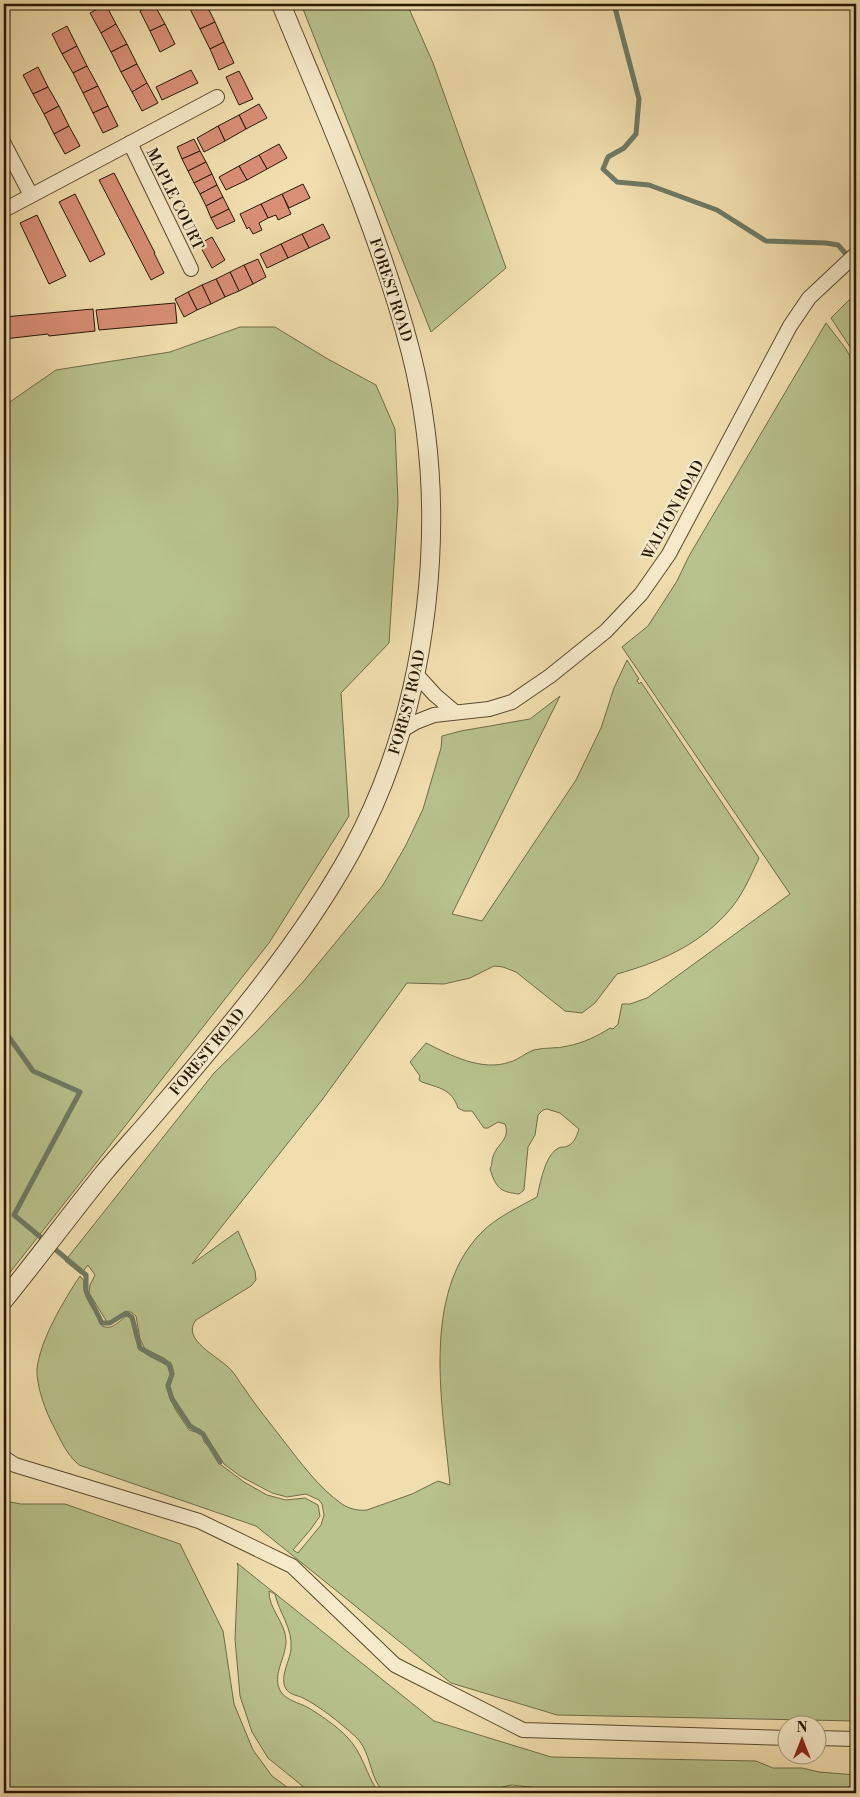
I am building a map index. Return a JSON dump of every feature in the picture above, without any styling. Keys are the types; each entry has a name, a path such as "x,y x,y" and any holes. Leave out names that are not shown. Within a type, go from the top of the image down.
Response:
{"street":[{"name":"FOREST ROAD","path":"4,1300 104,1173 229,1025 311,916 352,849 371,811 388,770 415,673 426,608 431,534 428,455 419,392 391,282 352,178 281,4"},
{"name":"MAPLE COURT","path":"4,210 217,97"},
{"name":"MAPLE COURT","path":"130,143 191,269"},
{"path":"4,144 31,195"},
{"name":"WALTON ROAD","path":"399,732 425,718 455,712 489,709 512,702 550,676 606,631 641,594 670,554 790,326 809,298 856,254"},
{"path":"415,673 428,689 455,712"},
{"path":"4,1458 15,1465 200,1521 292,1566 395,1665 523,1730 778,1738"},
{"path":"828,1739 856,1740"}],"green space":[{"path":"301,4 407,4 433,63 506,268 431,332"},
{"path":"856,293 856,356 831,318"},
{"path":"826,323 846,349 856,368 856,1721 828,1720 828,1714 778,1714 778,1719 557,1715 451,1683 256,1526 79,1465 65,1448 51,1421 40,1391 37,1376 39,1358 48,1333 80,1276 84,1281 87,1299 101,1325 111,1327 126,1316 130,1317 140,1348 169,1367 171,1374 166,1385 175,1409 189,1430 202,1434 204,1442 212,1449 220,1464 244,1482 267,1495 286,1500 305,1498 318,1505 320,1516 293,1550 298,1553 321,1525 324,1515 322,1504 319,1500 306,1494 287,1497 272,1493 240,1476 224,1464 214,1448 207,1442 205,1434 200,1429 194,1428 187,1420 172,1395 169,1385 174,1374 172,1365 164,1358 145,1349 140,1339 136,1316 131,1312 125,1312 114,1321 107,1322 89,1293 90,1285 95,1275 88,1265 81,1274 65,1261 214,1073 303,982 383,885 406,845 423,809 441,748 442,736 530,719 560,696 452,914 482,921 576,780 601,728 614,688 627,660 639,679 637,680 639,684 641,682 759,858 736,902 715,925 676,952 617,974 595,1003 582,1013 565,1011 516,972 503,967 494,966 470,978 444,984 407,983 322,1100 192,1264 238,1231 255,1271 256,1280 251,1286 196,1320 192,1327 193,1334 203,1348 233,1372 303,1466 333,1497 348,1507 357,1510 367,1510 412,1494 438,1481 450,1485 443,1421 440,1352 443,1319 450,1287 463,1257 482,1232 501,1217 537,1197 549,1158 558,1148 568,1146 573,1142 579,1129 560,1113 547,1109 543,1110 538,1115 535,1135 528,1147 524,1190 519,1194 507,1192 499,1188 490,1169 492,1158 505,1138 505,1124 498,1122 488,1128 484,1128 472,1111 464,1111 458,1108 452,1097 444,1090 419,1080 420,1076 410,1062 426,1043 467,1061 477,1064 499,1065 513,1061 534,1050 574,1045 610,1028 613,1029 618,1024 622,1004 630,1004 647,998 790,894 622,647 648,626 677,581 689,556"},
{"path":"240,327 275,327 376,385 395,429 398,502 389,643 341,693 349,816 269,943 4,1280 4,406 56,370 170,352"},
{"path":"4,1501 21,1504 65,1504 180,1544 223,1631 234,1704 253,1750 272,1776 295,1793 4,1793"},
{"path":"237,1563 434,1721 551,1757 756,1761 773,1768 802,1768 819,1772 856,1775 856,1793 583,1793 512,1785 502,1787 491,1793 444,1793 421,1788 401,1793 384,1793 376,1781 363,1746 355,1736 317,1706 286,1689 284,1679 291,1649 290,1634 275,1594 269,1591 271,1603 283,1628 286,1641 278,1673 278,1686 281,1692 289,1699 323,1717 347,1737 361,1757 379,1793 311,1793 268,1758 252,1732 240,1696 235,1639"}],"building":[{"path":"154,4 165,24 150,31 140,11"},
{"path":"206,4 215,22 200,29 190,9"},
{"path":"106,5 116,24 101,33 90,13"},
{"path":"215,22 224,42 210,49 200,29"},
{"path":"116,24 127,44 111,52 101,33"},
{"path":"165,24 175,44 160,52 150,31"},
{"path":"67,26 77,46 62,54 52,34"},
{"path":"224,42 234,63 219,70 210,49"},
{"path":"127,44 137,64 121,72 111,52"},
{"path":"77,46 87,66 73,73 62,54"},
{"path":"137,64 147,83 132,92 121,72"},
{"path":"87,66 98,86 83,93 73,73"},
{"path":"38,67 48,87 33,94 23,75"},
{"path":"191,70 198,83 162,100 156,87"},
{"path":"239,71 253,99 239,105 226,77"},
{"path":"147,83 158,103 142,111 132,92"},
{"path":"98,86 108,106 93,113 83,93"},
{"path":"48,87 59,106 44,114 33,94"},
{"path":"259,104 267,118 246,129 239,115"},
{"path":"59,106 69,126 54,134 44,114"},
{"path":"108,106 118,126 103,133 93,113"},
{"path":"239,115 246,129 225,141 218,126"},
{"path":"69,126 80,146 65,154 54,134"},
{"path":"218,126 225,141 204,152 197,138"},
{"path":"194,139 200,151 182,159 177,147"},
{"path":"279,144 287,158 267,169 259,155"},
{"path":"200,151 206,162 188,171 182,159"},
{"path":"259,155 267,169 247,180 239,166"},
{"path":"206,162 212,174 194,183 188,171"},
{"path":"239,166 247,180 226,190 219,177"},
{"path":"114,173 164,273 151,280 99,180"},
{"path":"212,174 217,185 200,194 194,183"},
{"path":"303,184 310,198 289,208 282,194"},
{"path":"217,185 223,197 206,206 200,194"},
{"path":"75,194 105,254 90,262 59,202"},
{"path":"282,194 291,214 278,220 276,215 268,218 261,204"},
{"path":"223,197 229,209 211,218 206,206"},
{"path":"261,204 268,218 259,223 262,230 253,234 249,227 247,229 240,214"},
{"path":"229,209 235,221 217,229 211,218"},
{"path":"37,215 66,276 49,284 20,223"},
{"path":"323,224 330,238 309,248 302,234"},
{"path":"302,234 309,248 288,258 281,244"},
{"path":"212,237 225,260 212,268 199,244"},
{"path":"281,244 288,258 267,268 260,254"},
{"path":"258,259 266,277 253,284 244,265"},
{"path":"244,265 253,284 239,291 230,272"},
{"path":"230,272 239,291 225,297 216,279"},
{"path":"216,279 225,297 211,304 202,285"},
{"path":"202,285 211,304 197,310 188,292"},
{"path":"188,292 197,310 184,317 175,299"},
{"path":"175,303 177,323 99,330 96,310"},
{"path":"93,309 95,331 4,339 4,317"}],"waterway":[{"path":"614,4 639,99 636,134 624,148 608,157 603,169 617,182 649,185 717,210 766,241 838,245 856,265"},
{"path":"4,1030 33,1071 80,1092 14,1215 86,1275 86,1291 102,1323 110,1323 126,1313 132,1317 140,1348 169,1364 172,1374 168,1386 172,1399 190,1426 203,1434 220,1462"}]}
